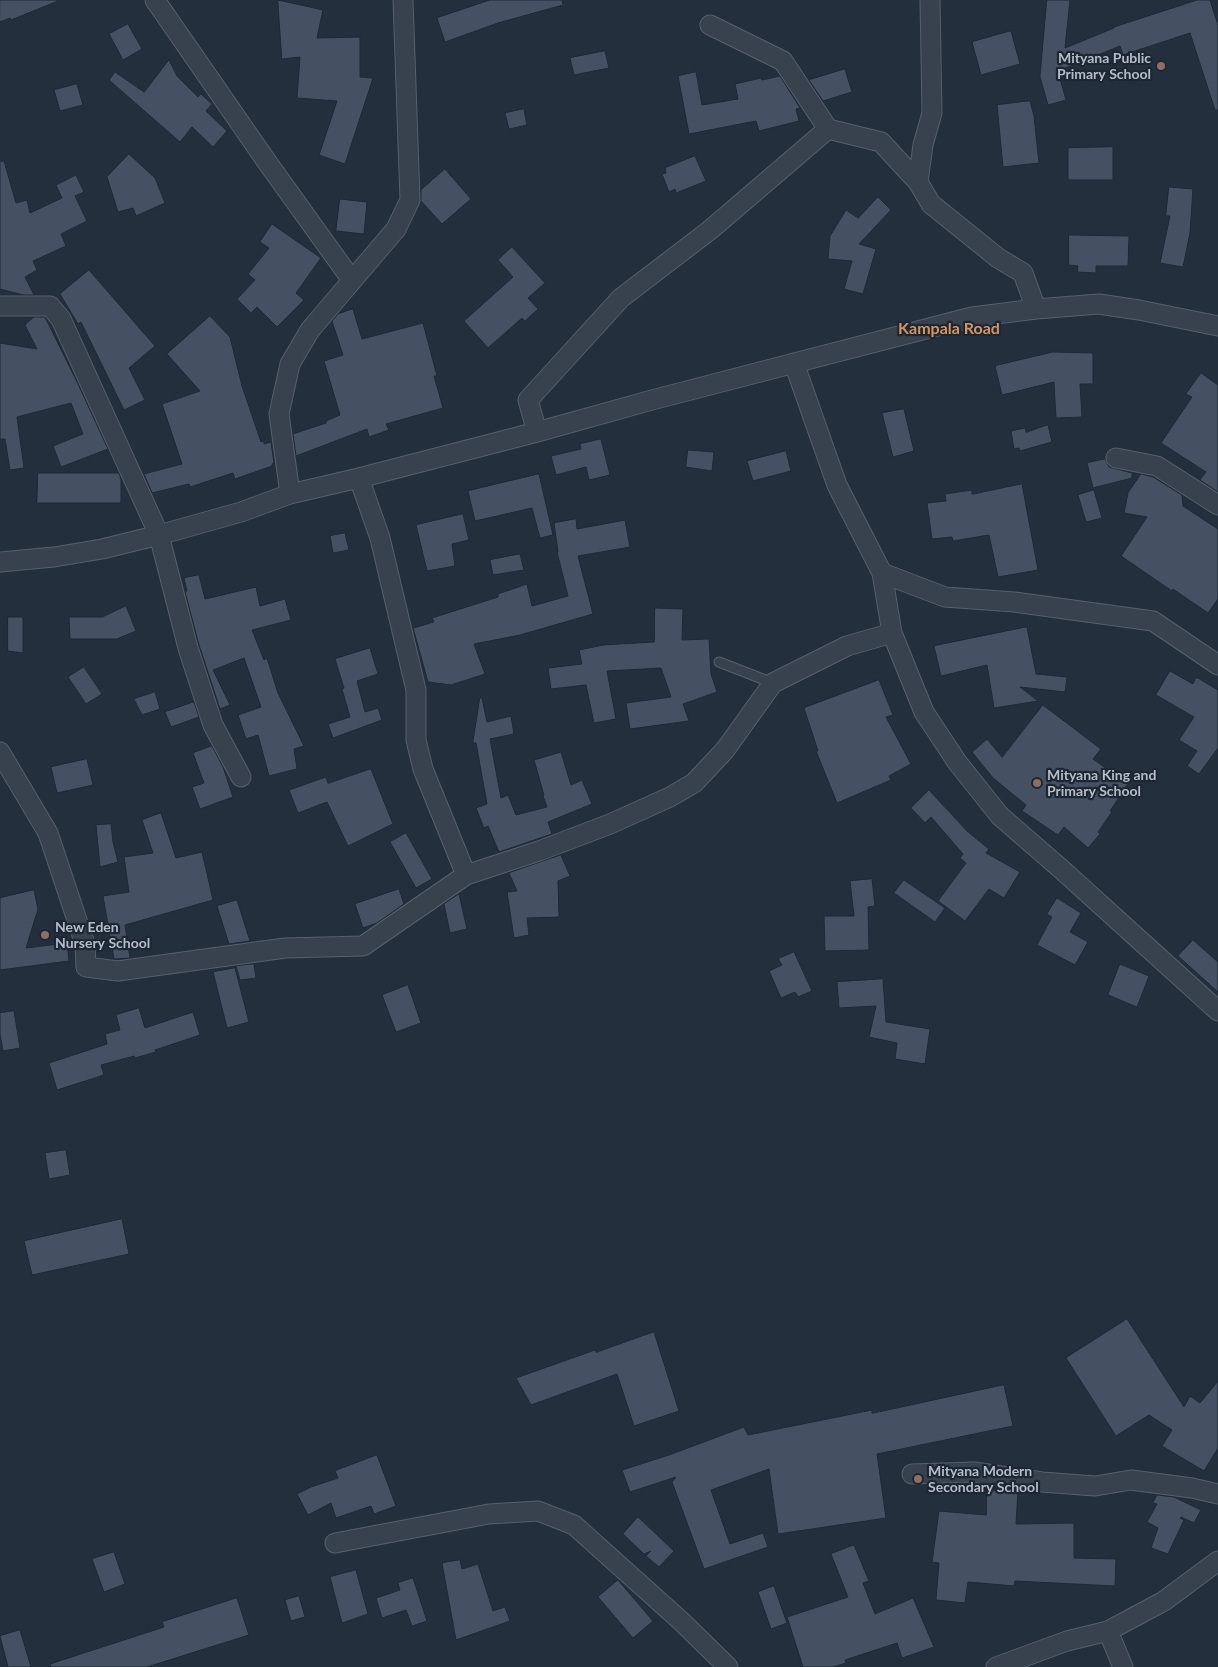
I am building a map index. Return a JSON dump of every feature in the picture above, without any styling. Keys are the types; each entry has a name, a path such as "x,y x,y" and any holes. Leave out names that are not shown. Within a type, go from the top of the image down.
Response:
{"street":[{"path":"155,0 261,154 352,279"},
{"path":"290,494 279,414 290,364 310,330 396,229 410,200 403,0"},
{"path":"918,182 932,113 930,0"},
{"path":"710,25 784,61 828,129 881,142 918,182 931,204 998,258 1023,273 1036,309"},
{"path":"537,432 528,400 621,298 710,230 828,129"},
{"path":"0,562 54,557 102,549 159,535 241,512 290,494 359,478 972,318 1036,309 1099,304 1218,326"},
{"path":"0,306 50,306 61,319 159,535 188,648 213,725 241,777"},
{"path":"794,363 837,485 882,573 892,633 924,712 957,762 1000,816 1218,1011"},
{"path":"1116,458 1157,466 1218,505"},
{"path":"359,478 380,538 416,690 416,740 423,770 466,875"},
{"path":"882,573 946,596 1014,602 1153,621 1218,665"},
{"path":"0,752 48,833 85,944 86,967 118,972 285,948 363,946 466,875 539,851 610,824 670,797 694,783 725,750 773,683 847,646 892,633"},
{"path":"912,1474 974,1472 1042,1482 1095,1486 1131,1480 1192,1488 1218,1494"},
{"path":"335,1543 489,1514 538,1511 574,1525 681,1621 728,1667"},
{"path":"996,1667 1067,1641 1108,1631 1164,1601 1218,1561"},
{"path":"1108,1631 1123,1667"}],"lane":[{"path":"719,662 773,683"}],"building":[{"path":"0,0 58,1 11,20 10,18 0,22"},
{"path":"278,0 323,10 317,38 360,37 360,77 373,78 345,164 319,155 337,101 297,98 300,57 282,59"},
{"path":"490,0 562,0 563,5 498,23 445,42 437,18"},
{"path":"1047,0 1070,0 1065,48 1114,27 1197,0 1210,0 1218,25 1218,110 1215,110 1190,33 1123,55 1120,46 1058,71 1066,100 1048,105 1040,77"},
{"path":"128,24 142,49 123,60 109,34"},
{"path":"1011,31 1020,64 981,75 972,42"},
{"path":"605,51 609,68 574,75 570,58"},
{"path":"169,60 177,76 198,97 201,94 212,104 206,111 227,131 213,147 192,127 180,142 109,80 115,72 144,92"},
{"path":"845,69 852,92 823,101 809,80"},
{"path":"696,72 702,105 738,99 735,84 780,76 800,108 796,109 799,121 759,131 756,121 689,134 678,76"},
{"path":"77,84 83,105 60,111 54,90"},
{"path":"1030,101 1034,116 1039,163 1003,167 997,105"},
{"path":"524,109 527,125 509,129 505,113"},
{"path":"1113,147 1113,180 1068,180 1068,148"},
{"path":"129,154 155,178 165,203 136,216 133,208 118,212 107,177"},
{"path":"695,156 706,181 676,193 675,189 669,192 662,174 666,173 665,168"},
{"path":"4,161 16,203 27,200 30,213 62,198 56,185 76,175 84,192 75,196 87,221 61,234 66,246 33,261 37,270 25,277 34,295 23,295 0,289 0,162"},
{"path":"445,169 471,199 442,224 421,201 421,190"},
{"path":"1169,187 1193,189 1190,233 1183,267 1160,263 1170,216 1166,216"},
{"path":"878,197 891,210 859,244 876,249 863,294 844,289 852,261 828,259 830,236 846,210 858,218"},
{"path":"340,199 367,202 364,234 336,231"},
{"path":"272,224 321,258 296,293 304,300 277,327 257,307 251,313 237,299 255,280 248,274 269,248 260,242"},
{"path":"1069,235 1129,236 1128,266 1096,266 1096,273 1077,272 1078,266 1069,265"},
{"path":"512,247 545,283 528,298 538,309 525,321 522,318 488,348 464,321 513,277 498,260"},
{"path":"89,270 155,346 129,368 145,400 124,410 81,322 78,324 60,294"},
{"path":"353,309 362,339 423,323 443,408 386,424 389,430 369,437 367,429 296,456 293,434 326,423 326,421 340,415 324,361 343,355 332,321 338,314"},
{"path":"210,316 230,337 242,386 261,442 264,441 264,444 271,442 274,463 272,466 235,479 233,473 190,487 189,484 152,493 144,474 182,464 162,404 200,391 167,354"},
{"path":"34,317 45,317 108,449 61,467 53,446 83,434 71,403 17,417 24,468 10,470 5,439 0,439 0,343 37,349 25,325"},
{"path":"1053,352 1093,353 1093,384 1080,384 1082,417 1056,418 1054,382 1002,395 995,366"},
{"path":"1201,373 1218,385 1218,492 1200,480 1206,472 1161,443 1192,397 1186,394"},
{"path":"904,409 914,451 893,457 882,413"},
{"path":"1048,425 1052,442 1020,451 1019,448 1014,449 1011,431 1025,428 1026,432"},
{"path":"601,439 610,475 589,480 586,467 556,475 551,456 581,449 580,444"},
{"path":"688,450 714,452 712,471 686,467"},
{"path":"786,451 791,471 753,481 747,461"},
{"path":"1105,459 1109,467 1132,473 1132,478 1093,488 1087,463"},
{"path":"38,473 119,473 121,479 121,503 37,503"},
{"path":"539,474 553,535 540,538 532,508 475,521 468,491"},
{"path":"1141,474 1153,477 1182,495 1183,506 1218,529 1218,599 1208,613 1121,556 1147,517 1124,513 1128,493"},
{"path":"1022,484 1038,570 998,577 989,535 953,541 952,537 932,539 927,503 946,501 945,494 972,490 972,494"},
{"path":"1094,490 1102,518 1086,522 1078,495"},
{"path":"463,514 469,540 452,544 455,566 427,571 416,525"},
{"path":"576,519 577,529 625,520 630,547 578,556 593,614 520,635 474,644 485,674 451,685 428,682 413,628 434,622 432,618 498,597 498,594 527,584 532,606 568,596 557,552 554,523"},
{"path":"345,533 349,550 333,553 330,536"},
{"path":"520,554 524,570 493,575 490,560"},
{"path":"199,575 205,599 256,587 260,606 285,599 291,620 252,630 264,660 267,658 278,693 304,746 294,749 297,769 269,776 258,735 246,739 238,715 261,707 244,658 213,670 230,705 220,709 199,645 185,592 187,591 184,578"},
{"path":"126,606 136,631 117,639 70,639 69,617 102,617"},
{"path":"655,608 683,609 682,640 709,639 711,674 717,692 683,704 689,721 630,729 626,703 671,697 661,668 607,671 616,719 594,723 586,685 551,689 548,668 582,664 579,650 603,645 654,642"},
{"path":"8,617 23,617 23,653 8,651"},
{"path":"1027,627 1036,674 1067,677 1065,692 1020,687 1038,701 994,708 987,665 941,676 934,646"},
{"path":"370,648 378,674 357,681 365,712 378,708 382,720 333,738 328,724 350,717 335,659"},
{"path":"84,667 102,694 86,704 68,677"},
{"path":"1170,671 1193,684 1196,677 1218,690 1218,748 1199,774 1187,766 1197,751 1179,740 1194,717 1156,695"},
{"path":"879,680 893,715 886,717 911,764 889,776 891,780 837,803 816,751 818,751 804,708"},
{"path":"155,692 160,709 142,715 134,699"},
{"path":"480,698 482,698 487,722 511,716 514,734 490,739 501,798 508,795 516,815 547,807 534,760 561,752 571,785 582,780 592,804 548,822 552,834 499,852 488,826 484,828 476,808 487,804 476,743 473,743"},
{"path":"194,702 199,717 171,727 165,712"},
{"path":"1043,705 1101,749 1093,759 1128,784 1098,832 1100,834 1088,848 1064,827 1058,835 1022,811 1026,805 993,778 972,752 987,739 1002,757"},
{"path":"212,746 223,767 233,797 200,809 192,787 204,783 193,753"},
{"path":"87,759 93,785 57,793 51,767"},
{"path":"371,769 393,824 348,846 327,802 298,813 289,790 326,777 328,783"},
{"path":"929,790 967,831 989,849 986,853 1020,872 1004,898 989,889 965,921 938,901 966,863 960,858 963,854 931,817 925,823 911,808"},
{"path":"161,813 176,858 202,852 213,900 125,925 130,958 114,959 103,896 129,892 124,857 153,853 142,820"},
{"path":"111,824 118,862 100,867 96,825"},
{"path":"406,833 432,879 416,888 390,842"},
{"path":"561,855 570,876 558,881 559,917 527,918 529,935 514,938 507,892 517,891 509,873"},
{"path":"872,879 875,906 868,907 869,950 825,951 824,916 854,916 850,881"},
{"path":"904,880 945,908 935,922 894,893"},
{"path":"399,889 404,904 377,923 363,928 355,904"},
{"path":"34,890 38,909 26,948 67,943 69,961 0,970 0,898"},
{"path":"459,894 467,929 450,933 444,904"},
{"path":"1057,898 1081,913 1070,932 1088,942 1075,965 1037,945 1052,917 1047,914"},
{"path":"237,900 250,941 229,944 217,906"},
{"path":"1193,940 1218,962 1218,992 1178,956"},
{"path":"794,952 812,991 798,997 795,992 781,998 769,971 782,965 778,959"},
{"path":"254,964 256,978 240,980 236,966"},
{"path":"1120,964 1149,976 1137,1007 1108,995"},
{"path":"235,968 249,1022 227,1028 213,972"},
{"path":"883,979 886,1022 930,1029 925,1064 895,1059 897,1043 869,1037 876,1006 839,1008 837,982"},
{"path":"408,985 421,1023 396,1032 382,995"},
{"path":"139,1008 145,1028 193,1012 200,1035 155,1050 156,1052 101,1065 104,1075 57,1090 49,1063 107,1044 105,1034 120,1030 116,1015"},
{"path":"14,1011 20,1048 3,1051 0,1034 0,1013"},
{"path":"66,1150 70,1175 49,1179 45,1153"},
{"path":"122,1219 129,1254 32,1275 24,1241"},
{"path":"1127,1319 1184,1407 1190,1396 1200,1403 1218,1381 1218,1448 1204,1471 1162,1446 1172,1430 1149,1415 1116,1436 1066,1358"},
{"path":"654,1332 679,1411 634,1426 617,1374 531,1405 516,1378 595,1350 596,1352"},
{"path":"1004,1385 1013,1426 877,1454 886,1518 778,1534 769,1469 711,1490 730,1544 763,1533 768,1547 704,1569 672,1482 676,1477 630,1492 622,1470 744,1427 748,1435 872,1410 872,1413"},
{"path":"377,1455 396,1506 374,1514 371,1506 336,1518 331,1503 308,1515 297,1494 338,1478 335,1471"},
{"path":"987,1490 1018,1491 1016,1524 1074,1523 1074,1558 1116,1559 1115,1586 1015,1581 1014,1586 968,1582 965,1603 936,1600 939,1563 932,1562 939,1511 986,1515"},
{"path":"1157,1495 1174,1497 1201,1510 1194,1523 1180,1518 1184,1520 1168,1554 1151,1548 1158,1528 1147,1522 1157,1504 1153,1503"},
{"path":"638,1517 674,1551 659,1567 646,1556 651,1551 644,1554 623,1534"},
{"path":"854,1545 869,1581 863,1583 875,1614 913,1598 934,1647 902,1658 897,1643 845,1660 846,1663 833,1667 803,1667 787,1617 848,1597 831,1554"},
{"path":"114,1552 125,1584 104,1592 92,1559"},
{"path":"460,1560 462,1569 478,1564 493,1611 505,1607 510,1621 456,1640 442,1563"},
{"path":"356,1570 368,1614 342,1623 330,1577"},
{"path":"413,1578 427,1621 412,1626 406,1610 382,1618 376,1598 400,1590 398,1583"},
{"path":"618,1580 653,1621 633,1638 598,1597"},
{"path":"774,1586 787,1623 771,1629 758,1592"},
{"path":"299,1596 305,1617 291,1621 285,1600"},
{"path":"237,1598 249,1635 147,1667 51,1667 50,1664 164,1627 162,1622"},
{"path":"20,1630 31,1667 8,1667 0,1636"}],"place":[{"name":"Mityana Public Primary School","path":"1161,66"},
{"name":"Mityana King and Primary School","path":"1037,783"},
{"name":"New Eden Nursery School","path":"45,935"},
{"name":"Mityana Modern Secondary School","path":"918,1479"}],"district":[{"name":"Kampala Road","path":"949,329"}]}
